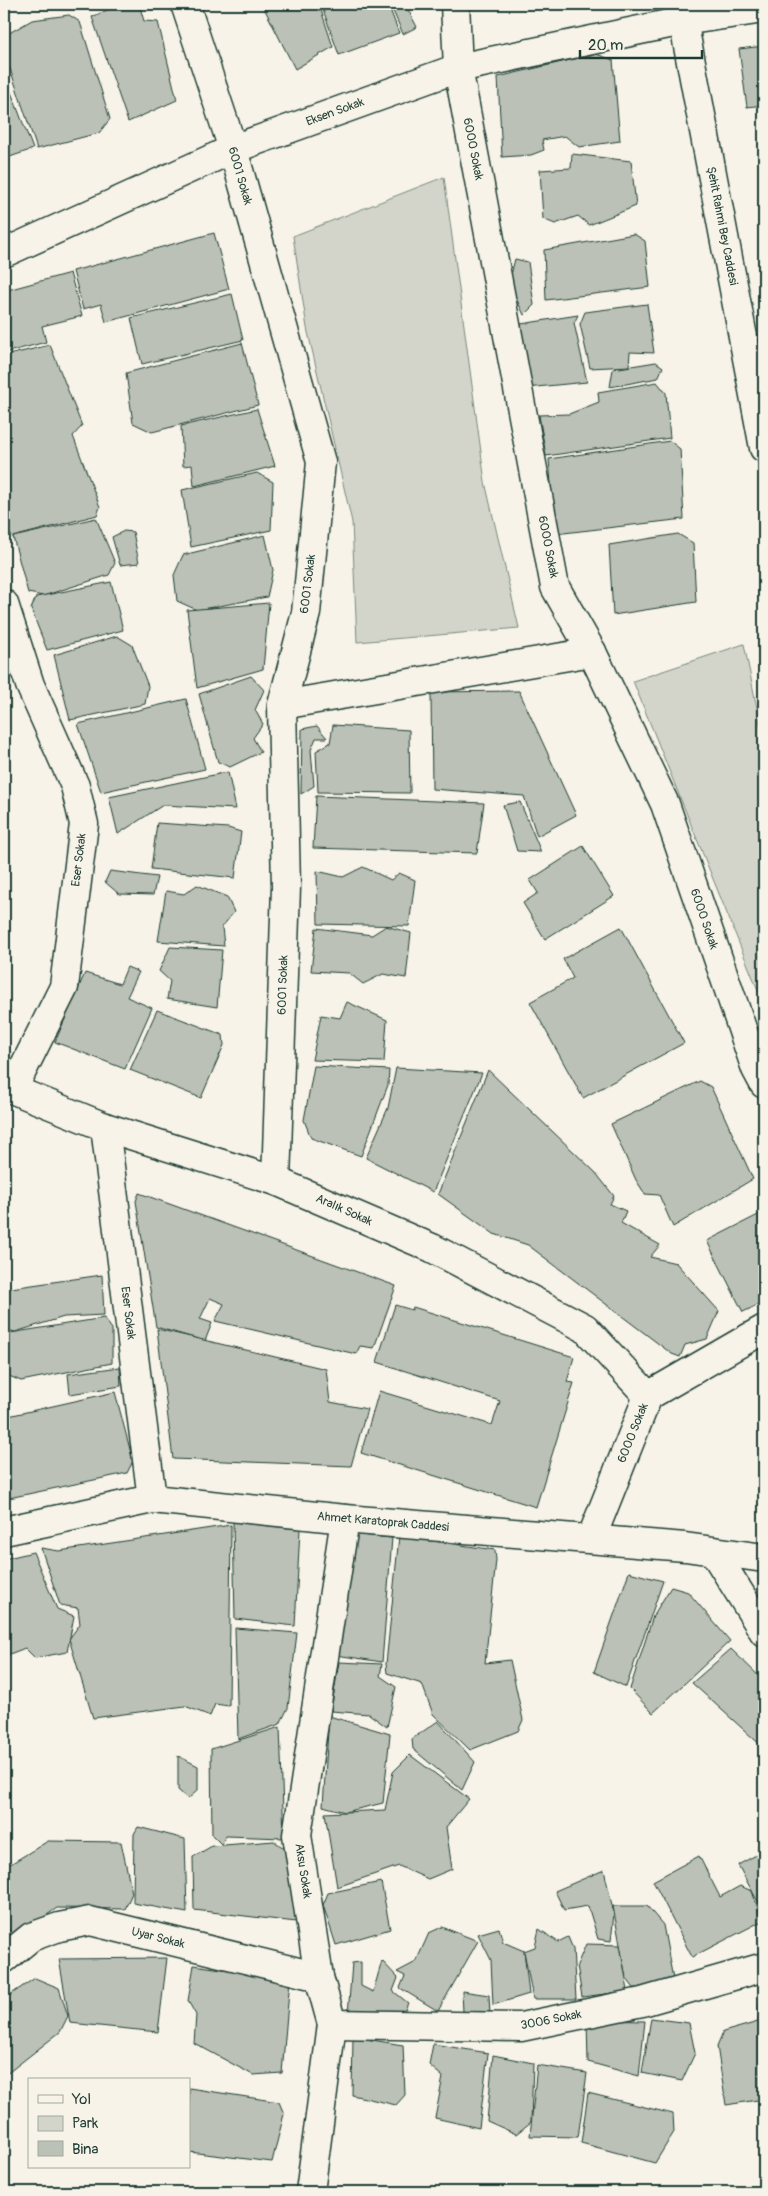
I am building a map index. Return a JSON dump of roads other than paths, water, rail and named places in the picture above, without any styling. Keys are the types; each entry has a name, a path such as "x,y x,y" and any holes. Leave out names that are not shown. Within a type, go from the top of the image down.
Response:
{"street":[{"name":"6001 Sokak","path":"185,4 233,149 321,462 306,613 282,705 286,888 276,1181"},
{"name":"6000 Sokak","path":"454,4 458,68 556,587 592,652 665,804 756,1069 764,1084"},
{"name":"Eksen Sokak","path":"4,253 233,149 458,68 682,12 764,8"},
{"name":"Şehit Rahmi Bey Caddesi","path":"682,12 764,448"},
{"name":"Eser Sokak","path":"4,604 30,685 75,786 84,824 64,987 8,1087"},
{"path":"282,705 592,652"},
{"name":"Aralık Sokak","path":"8,1087 105,1127 276,1181 432,1248 585,1328 648,1396"},
{"name":"Eser Sokak","path":"105,1127 152,1499"},
{"name":"6000 Sokak","path":"591,1539 648,1396 764,1329"},
{"name":"Ahmet Karatoprak Caddesi","path":"4,1531 152,1499 344,1520 685,1547 764,1558"},
{"name":"Aksu Sokak","path":"310,2192 332,2024 319,1977 297,1834 344,1520"},
{"path":"714,1552 764,1632"},
{"name":"Uyar Sokak","path":"4,1959 31,1937 59,1927 90,1922 319,1977"},
{"name":"3006 Sokak","path":"332,2024 521,2027 642,2002 764,1967"}]}
